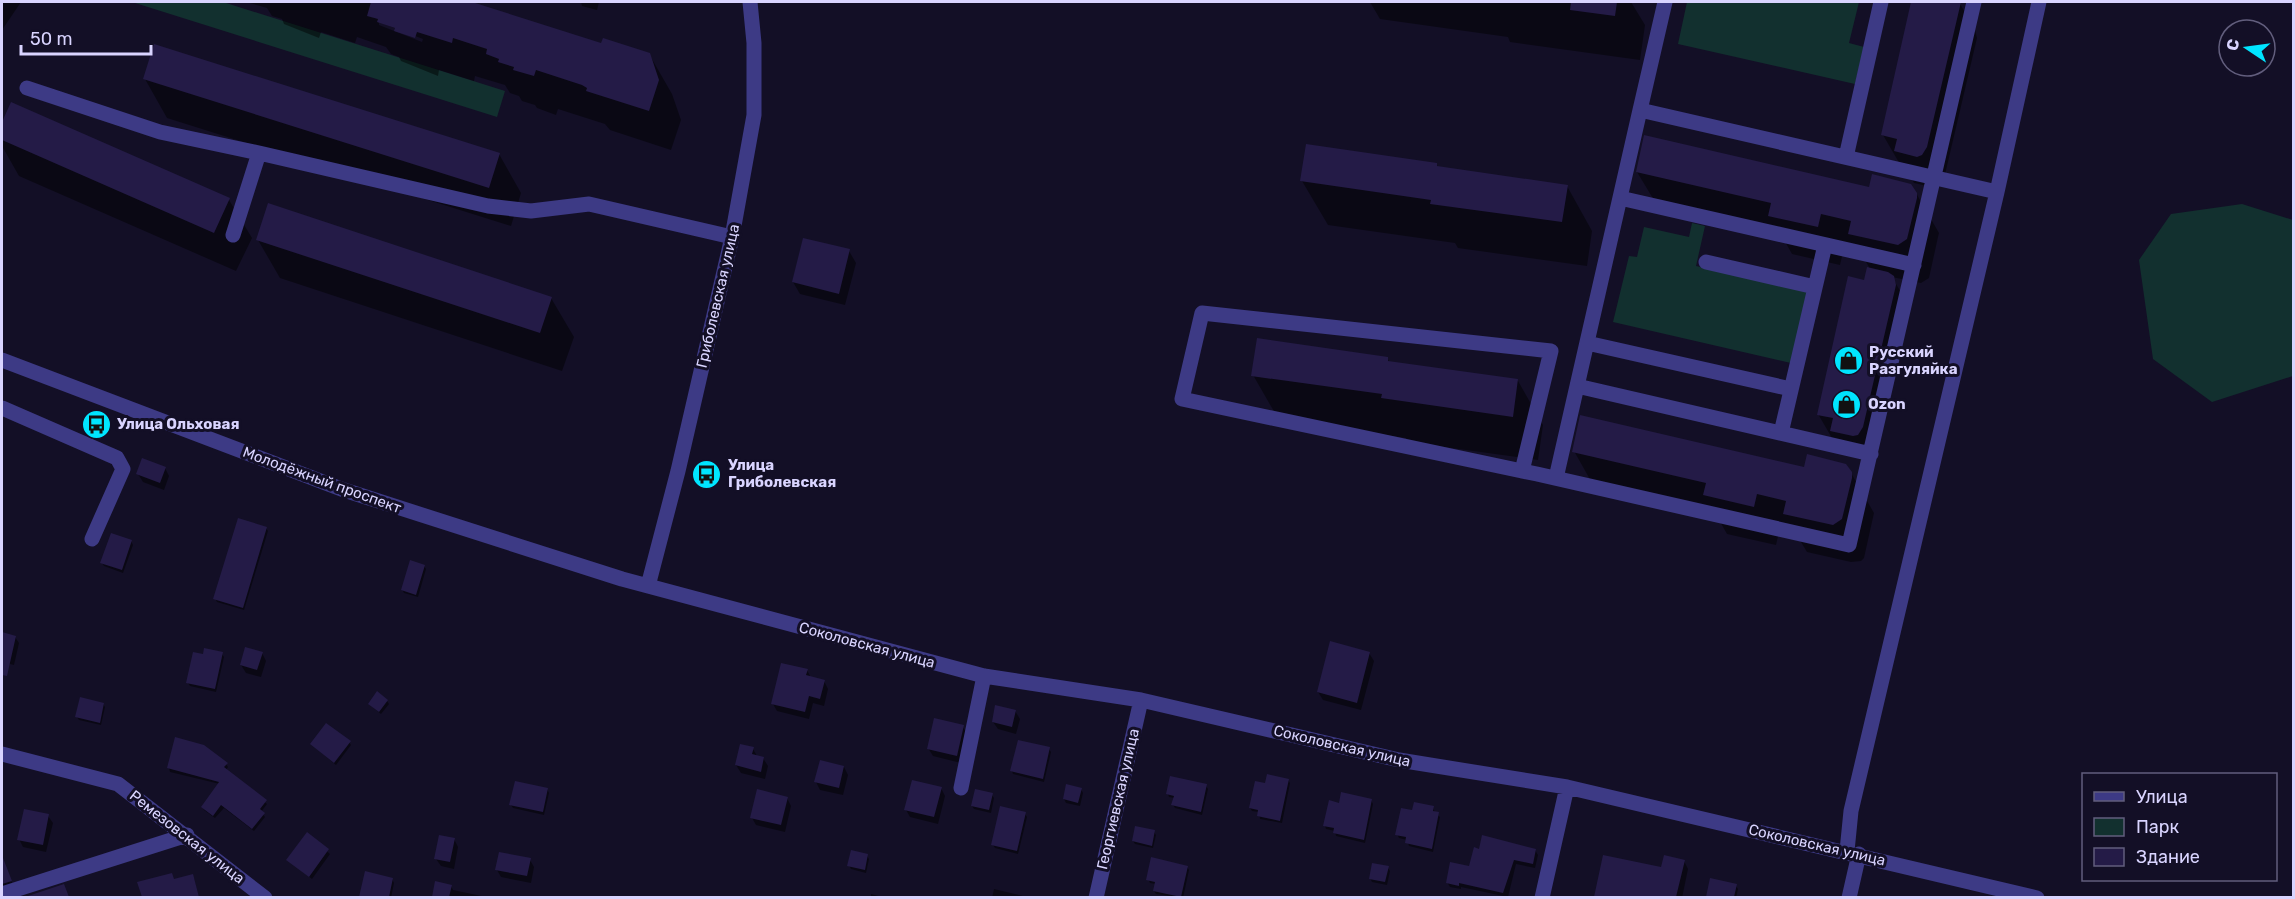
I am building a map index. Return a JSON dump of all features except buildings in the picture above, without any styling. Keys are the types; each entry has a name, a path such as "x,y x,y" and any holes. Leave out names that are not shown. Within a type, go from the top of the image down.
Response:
{"street":[{"name":"Гриболевская улица","path":"648,586 678,471 732,237 754,115 754,43 750,2"},
{"path":"1556,478 1665,2"},
{"path":"1846,157 1881,2"},
{"path":"1522,471 1551,351 1202,313 1182,399 1522,471 1556,478 1849,545 1974,2"},
{"path":"1849,897 1853,853 1851,811 1997,192 2039,2"},
{"path":"27,88 160,132 488,206 531,211 589,204 732,237"},
{"path":"1640,110 1997,192"},
{"path":"233,236 259,153"},
{"path":"1620,198 1914,265"},
{"path":"1781,433 1825,245"},
{"path":"1706,262 1815,287"},
{"path":"1587,343 1791,389"},
{"name":"Молодёжный проспект","path":"2,360 344,490 648,586"},
{"path":"1577,386 1870,454"},
{"path":"2,408 117,459 123,469 92,539"},
{"name":"Соколовская улица","path":"648,586 984,676 1141,700 1399,760 1567,787 2037,897"},
{"path":"961,789 984,676"},
{"name":"Георгиевская улица","path":"1096,897 1141,700"},
{"name":"Ремезовская улица","path":"2,754 118,784 265,897"},
{"path":"1542,897 1567,787"},
{"path":"2,894 187,835"}],"green space":[{"path":"132,2 223,2 505,91 497,117"},
{"path":"1687,2 1859,2 1849,43 1864,47 1855,84 1678,44"},
{"path":"2242,204 2293,220 2293,376 2212,402 2153,359 2139,260 2171,214"},
{"path":"1692,223 1705,226 1696,266 1808,291 1791,363 1613,322 1629,256 1637,257 1644,227 1689,237"}],"place":[{"name":"Русский Разгуляйка","path":"1848,361"},
{"name":"Ozon","path":"1847,404"},
{"name":"Улица Ольховая","path":"96,424"},
{"name":"Улица Гриболевская","path":"707,474"}]}
